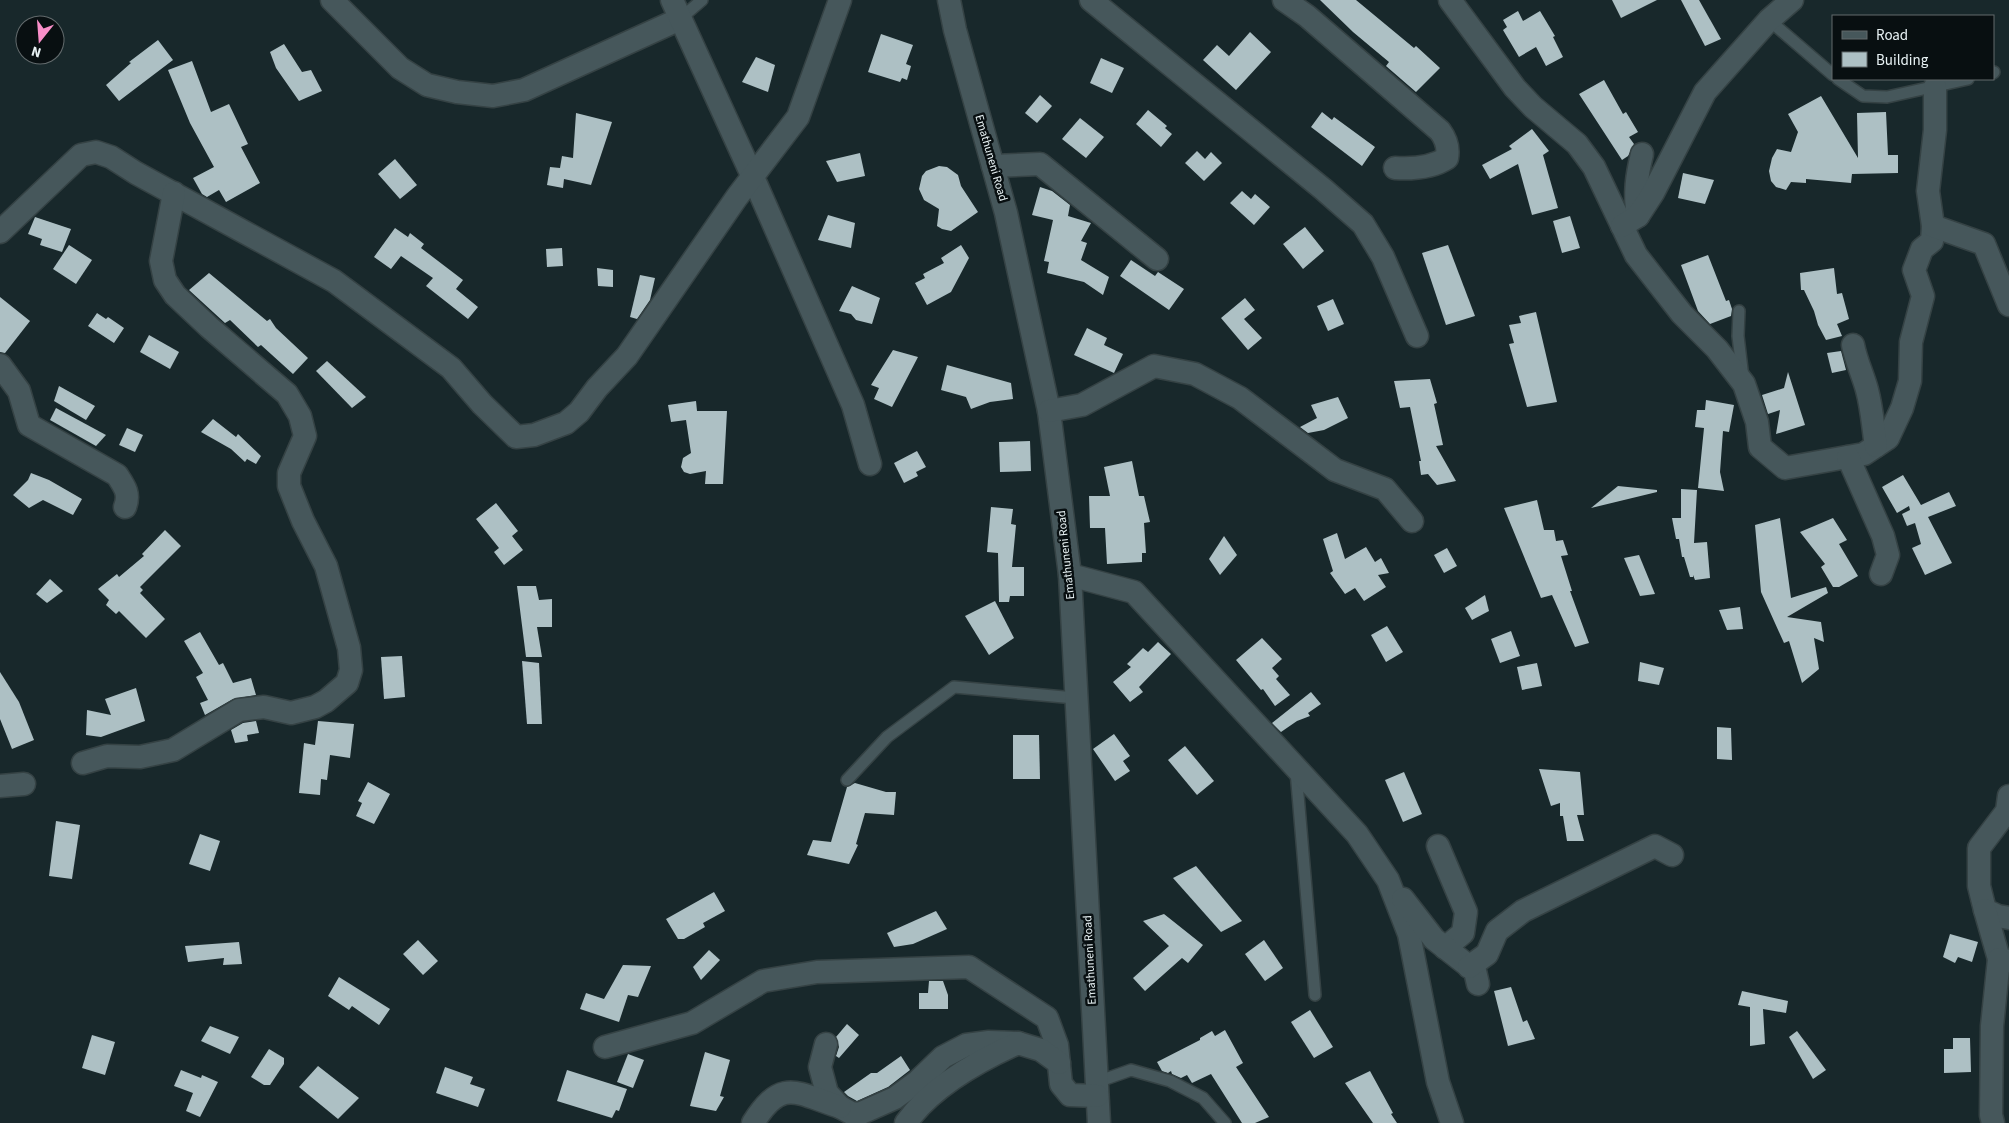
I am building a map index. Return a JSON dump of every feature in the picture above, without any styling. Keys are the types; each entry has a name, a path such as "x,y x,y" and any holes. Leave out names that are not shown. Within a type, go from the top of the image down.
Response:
{"street":[{"path":"332,0 400,68 427,84 457,92 493,96 524,90 676,9 753,176 853,405 870,464"},
{"path":"0,232 80,155 96,152 111,157 136,173 260,242 334,281 400,328 451,368 482,404 516,437 534,435 566,423 579,412 597,388 627,356 753,176 798,117 840,0"},
{"name":"Emathuneni Road","path":"949,0 955,30 1006,212 1049,411 1070,575 1075,698 1099,1123"},
{"path":"1091,0 1316,182 1363,224 1383,257 1418,336"},
{"path":"1284,0 1307,16 1440,131 1445,138 1448,151 1447,158 1437,164 1422,167 1395,168"},
{"path":"1450,0 1515,88 1533,107 1577,144 1594,167 1630,221 1636,255 1682,314 1717,349 1744,384 1757,422 1760,447 1785,468 1864,454 1888,438 1902,408 1910,381 1911,342 1923,296 1914,270 1922,249 1932,241 1934,226 1928,191 1935,130 1935,87"},
{"path":"1630,221 1654,193 1705,92 1769,20 1792,0"},
{"path":"1630,221 1635,202 1635,186 1642,154"},
{"path":"993,166 1040,164 1157,259"},
{"path":"83,764 107,756 140,757 173,750 239,710 264,707 292,713 315,707 347,682 352,670 349,648 326,566 303,521 289,486 289,473 305,436 300,416 287,394 208,327 175,296 166,280 161,261 174,193"},
{"path":"1934,226 1984,244 2009,304"},
{"path":"1853,345 1870,405 1876,446"},
{"path":"0,365 19,390 29,425 117,475 125,488 128,498 125,507"},
{"path":"1049,411 1082,405 1154,366 1195,374 1240,398 1335,470 1385,489 1412,521"},
{"path":"1848,457 1883,536 1888,555 1881,574"},
{"path":"1070,575 1134,592 1357,834 1388,880 1434,939 1474,975 1487,954 1497,931 1523,911 1655,846 1672,855"},
{"path":"0,786 24,784"},
{"path":"1993,1123 1992,1026 2004,960 1991,935 1979,886 1979,848 2006,811 2009,796"},
{"path":"1438,846 1466,912 1463,933 1445,948"},
{"path":"1388,880 1409,934 1438,1082 1452,1123"},
{"path":"1985,910 1998,916 2009,918"},
{"path":"605,1047 692,1022 763,981 817,972 969,967 1047,1018 1056,1045 1061,1084 1070,1095 1097,1089"},
{"path":"753,1123 764,1106 775,1096 789,1091 858,1114 895,1098 918,1081 943,1057 966,1045 989,1042 1018,1043 1041,1050 1059,1063"},
{"path":"906,1123 916,1108 953,1080 996,1053 1018,1043"},
{"path":"826,1044 820,1067 824,1085 827,1093 840,1107"}],"lane":[{"path":"676,9 702,0"},
{"path":"1769,20 1832,74"},
{"path":"1839,80 1863,96 1887,96 1964,80"},
{"path":"1739,310 1738,336 1744,384"},
{"path":"847,780 887,736 954,687 1075,698"},
{"path":"1296,768 1315,996"},
{"path":"1097,1089 1131,1070 1170,1081 1203,1098 1225,1123"}],"building":[{"path":"1320,0 1356,0 1414,48 1416,46 1440,68 1416,92 1386,66 1389,62 1353,32"},
{"path":"1612,0 1657,0 1621,18"},
{"path":"1681,0 1699,0 1721,39 1705,46"},
{"path":"1518,11 1523,21 1540,11 1555,36 1553,37 1563,57 1546,66 1536,47 1519,57 1503,30 1507,27 1503,20"},
{"path":"1250,32 1271,52 1236,90 1203,60 1217,45 1229,56"},
{"path":"881,34 913,45 906,64 911,66 907,80 902,78 900,82 868,72"},
{"path":"158,40 173,60 119,101 106,85 131,63 129,62"},
{"path":"284,44 302,72 311,70 322,91 299,101 276,68 270,52"},
{"path":"756,57 775,65 768,92 742,82"},
{"path":"1101,58 1124,68 1112,93 1090,83"},
{"path":"192,61 211,112 229,104 248,144 241,147 260,183 226,202 219,190 207,197 202,194 193,178 214,167 190,123 168,70"},
{"path":"1604,80 1623,114 1626,112 1638,132 1629,137 1634,144 1628,156 1622,160 1579,94"},
{"path":"1040,95 1052,106 1037,123 1025,113"},
{"path":"1821,96 1858,158 1857,113 1886,112 1888,155 1898,155 1898,173 1852,174 1851,183 1806,179 1806,183 1791,182 1786,190 1776,187 1771,181 1769,171 1772,158 1777,149 1791,152 1798,132 1788,114"},
{"path":"1148,110 1167,126 1165,128 1172,134 1161,147 1136,124"},
{"path":"1322,112 1332,120 1334,117 1375,147 1362,166 1311,127"},
{"path":"576,113 612,122 591,185 564,179 563,188 547,185 550,167 560,168 562,156 573,158"},
{"path":"1080,118 1104,137 1086,158 1062,139"},
{"path":"1532,129 1549,151 1543,155 1558,208 1532,215 1518,164 1490,179 1482,165 1512,149 1509,146"},
{"path":"1197,151 1205,159 1211,152 1222,163 1204,181 1185,163"},
{"path":"860,153 865,176 837,182 826,161"},
{"path":"395,159 417,185 400,199 378,174"},
{"path":"939,166 947,167 958,175 961,186 978,212 951,231 937,226 939,209 924,200 919,189 922,176 926,171"},
{"path":"1683,173 1714,180 1705,204 1678,198"},
{"path":"1040,187 1052,191 1070,205 1068,216 1091,223 1081,241 1087,243 1081,260 1109,277 1103,295 1084,282 1047,273 1049,262 1044,261 1053,220 1032,215"},
{"path":"1242,191 1251,199 1255,194 1270,207 1254,225 1230,203"},
{"path":"828,215 855,223 851,248 818,240"},
{"path":"1570,216 1580,248 1562,253 1553,221"},
{"path":"35,217 71,229 62,252 40,245 42,239 28,234"},
{"path":"1305,227 1324,251 1303,269 1283,244"},
{"path":"395,228 408,237 410,233 424,244 421,248 463,280 456,289 478,307 468,319 426,286 433,278 401,256 391,269 374,257"},
{"path":"69,245 92,260 76,284 53,269"},
{"path":"961,245 969,258 951,292 927,305 915,283 925,278 923,274 944,263 941,258"},
{"path":"1448,245 1475,316 1446,325 1422,253"},
{"path":"562,248 563,266 547,267 546,249"},
{"path":"1708,255 1726,301 1729,300 1732,309 1731,316 1710,324 1698,311 1681,265"},
{"path":"1131,260 1155,276 1158,272 1184,289 1169,310 1120,276"},
{"path":"597,268 613,270 613,287 598,286"},
{"path":"1834,268 1837,294 1842,293 1849,319 1837,324 1842,336 1826,340 1804,290 1801,290 1800,273"},
{"path":"209,273 267,321 270,319 276,328 308,358 293,374 261,345 258,347 230,320 225,323 189,290"},
{"path":"640,275 655,278 650,300 637,319 630,317"},
{"path":"852,286 880,298 872,324 856,320 851,314 839,311"},
{"path":"0,297 30,321 5,353 0,352"},
{"path":"1245,298 1255,310 1244,319 1262,338 1248,350 1221,318"},
{"path":"1333,299 1344,324 1328,331 1317,306"},
{"path":"1536,312 1557,402 1527,407 1509,344 1514,343 1509,325 1521,323 1519,316"},
{"path":"97,313 106,319 108,317 124,328 114,343 88,326"},
{"path":"1087,328 1107,338 1104,345 1123,354 1114,373 1074,355"},
{"path":"149,335 179,352 170,369 140,352"},
{"path":"893,350 918,357 892,407 874,399 879,388 871,385"},
{"path":"1841,351 1846,370 1832,373 1827,353"},
{"path":"327,361 366,397 352,408 316,371"},
{"path":"947,365 1011,383 1013,399 990,402 971,409 966,397 941,390"},
{"path":"1788,372 1805,425 1776,434 1780,410 1768,414 1762,395 1784,388"},
{"path":"1430,379 1437,403 1434,404 1443,445 1436,446 1456,481 1437,485 1428,474 1421,475 1419,461 1421,461 1410,407 1400,408 1394,381"},
{"path":"59,386 95,406 86,420 54,401"},
{"path":"1338,397 1348,418 1324,430 1308,433 1300,427 1317,418 1311,405"},
{"path":"1706,400 1734,405 1729,432 1723,431 1720,472 1724,491 1698,488 1704,428 1695,427 1697,410 1705,410"},
{"path":"696,401 697,411 727,411 723,484 705,484 706,471 690,474 684,472 681,467 683,458 691,453 686,420 671,422 668,405"},
{"path":"56,408 106,435 96,446 50,420"},
{"path":"213,419 236,437 238,434 261,456 256,464 247,459 245,462 231,449 201,432"},
{"path":"127,428 143,435 135,452 119,445"},
{"path":"1030,441 1031,471 1000,472 999,442"},
{"path":"917,451 926,467 916,472 918,476 904,483 894,463"},
{"path":"1132,461 1139,496 1144,496 1150,522 1144,523 1146,553 1142,553 1142,562 1107,564 1105,528 1090,528 1089,496 1110,496 1104,467"},
{"path":"31,473 49,480 82,499 73,515 43,500 29,508 13,495 28,480"},
{"path":"1903,475 1921,505 1949,492 1956,506 1928,517 1952,563 1925,575 1912,548 1921,544 1915,523 1907,526 1902,514 1910,510 1909,506 1897,513 1882,487"},
{"path":"1618,486 1657,490 1657,492 1591,508"},
{"path":"1681,489 1697,490 1694,543 1707,542 1710,578 1695,580 1693,575 1693,577 1690,577 1684,557 1682,557 1679,539 1676,539 1672,518 1681,518"},
{"path":"1537,500 1544,530 1554,530 1556,541 1563,540 1568,555 1561,556 1572,591 1570,591 1589,643 1575,647 1552,595 1541,598 1504,508"},
{"path":"496,503 518,531 512,536 523,550 504,565 494,552 499,548 476,519"},
{"path":"991,507 1013,509 1011,524 1016,525 1012,567 1024,567 1024,596 1010,596 1009,602 999,602 998,553 987,552"},
{"path":"1780,518 1791,598 1826,587 1828,593 1787,617 1821,622 1824,642 1814,638 1819,669 1802,683 1789,641 1784,643 1761,592 1755,525"},
{"path":"1833,518 1847,540 1839,544 1858,576 1839,587 1833,587 1821,567 1825,564 1800,532"},
{"path":"165,530 181,546 140,587 143,590 140,593 165,619 146,638 119,611 116,614 106,605 109,600 98,589 117,574 119,577 144,556 142,554"},
{"path":"1337,533 1345,559 1366,547 1375,562 1381,558 1389,573 1378,575 1386,587 1364,601 1355,588 1345,594 1330,573 1333,571 1323,539"},
{"path":"1224,536 1237,555 1220,575 1209,559"},
{"path":"1447,548 1457,566 1444,573 1434,555"},
{"path":"1639,555 1655,594 1640,596 1624,558"},
{"path":"50,579 63,591 47,603 36,594"},
{"path":"517,586 536,586 539,600 552,599 552,627 537,627 542,657 526,657"},
{"path":"1485,595 1489,611 1472,620 1465,608"},
{"path":"995,601 1014,638 989,655 965,616"},
{"path":"1740,607 1743,629 1727,630 1719,610"},
{"path":"1387,626 1403,652 1386,662 1371,635"},
{"path":"1511,631 1520,656 1500,663 1491,639"},
{"path":"200,632 219,665 223,663 233,683 251,678 256,695 233,699 205,715 200,703 208,700 196,677 203,673 184,641"},
{"path":"1262,638 1282,659 1272,668 1279,676 1276,679 1290,695 1275,706 1263,689 1261,690 1236,660"},
{"path":"1158,642 1171,654 1139,687 1143,692 1130,702 1113,682 1131,667 1127,664 1143,648 1148,652"},
{"path":"402,656 405,697 384,699 381,657"},
{"path":"522,661 539,663 542,724 527,724"},
{"path":"1640,662 1664,668 1659,685 1638,681"},
{"path":"1537,663 1542,686 1522,690 1517,667"},
{"path":"0,672 19,702 34,740 12,749 0,719"},
{"path":"136,688 145,721 101,737 86,735 87,710 111,715 105,699"},
{"path":"1311,692 1321,704 1308,713 1310,716 1297,721 1281,732 1272,723"},
{"path":"256,721 259,733 247,735 248,741 235,743 231,730 243,723"},
{"path":"318,721 354,724 350,758 330,755 327,780 321,779 320,795 299,793 304,743 315,745"},
{"path":"1717,727 1731,728 1732,760 1717,759"},
{"path":"1114,734 1130,756 1123,761 1130,771 1115,781 1093,749"},
{"path":"1013,735 1039,735 1040,779 1013,779"},
{"path":"1185,746 1214,781 1197,795 1168,760"},
{"path":"1539,769 1580,772 1584,815 1577,815 1584,841 1567,841 1563,816 1560,816 1560,803 1551,806"},
{"path":"1404,772 1422,814 1403,822 1385,780"},
{"path":"368,782 390,794 374,824 356,816 362,803 358,801"},
{"path":"855,783 886,792 896,792 894,815 865,813 856,844 858,845 849,864 807,855 813,840 831,842 847,787"},
{"path":"56,821 80,825 72,879 49,876"},
{"path":"200,834 220,841 210,871 189,864"},
{"path":"1196,866 1242,921 1221,932 1173,878"},
{"path":"714,892 725,911 703,923 705,927 684,939 678,939 666,919"},
{"path":"936,911 947,929 913,944 894,947 887,933"},
{"path":"1164,914 1203,945 1188,963 1182,958 1145,991 1133,978 1169,946 1143,921"},
{"path":"1950,934 1978,942 1972,962 1958,957 1955,963 1943,957"},
{"path":"418,940 438,961 423,975 403,954"},
{"path":"1264,940 1283,968 1265,981 1245,954"},
{"path":"239,942 242,964 223,965 224,958 188,962 185,946"},
{"path":"709,950 720,960 701,980 693,967"},
{"path":"623,965 651,966 638,997 628,995 619,1022 580,1009 586,993 604,999"},
{"path":"339,977 390,1009 379,1025 352,1006 349,1010 328,996"},
{"path":"929,981 943,981 948,995 948,1009 919,1009 919,993 928,993"},
{"path":"1511,987 1523,1022 1527,1020 1535,1039 1508,1046 1494,991"},
{"path":"1742,991 1788,1001 1786,1013 1763,1009 1765,1044 1750,1046 1750,1007 1738,1005"},
{"path":"1310,1010 1333,1047 1314,1058 1291,1022"},
{"path":"847,1024 859,1035 839,1058 836,1056 839,1047 836,1037"},
{"path":"210,1026 239,1037 230,1054 201,1041"},
{"path":"1225,1030 1243,1063 1236,1067 1269,1117 1255,1123 1242,1123 1211,1074 1192,1083 1187,1075 1181,1078 1172,1074 1171,1071 1168,1073 1162,1071 1157,1062 1200,1040 1200,1038 1212,1031 1215,1036"},
{"path":"1797,1031 1826,1070 1813,1079 1789,1037"},
{"path":"92,1035 115,1042 105,1075 82,1068"},
{"path":"1953,1038 1970,1038 1971,1072 1944,1073 1944,1049 1953,1049"},
{"path":"269,1049 284,1058 284,1064 270,1085 264,1085 251,1077"},
{"path":"705,1052 730,1060 720,1096 724,1097 716,1111 690,1106"},
{"path":"628,1054 644,1060 633,1088 617,1082"},
{"path":"901,1056 910,1070 888,1087 857,1101 844,1092 871,1073 877,1073"},
{"path":"318,1066 359,1098 338,1119 299,1087"},
{"path":"445,1067 473,1077 470,1084 485,1089 478,1107 436,1093"},
{"path":"181,1070 201,1078 202,1075 218,1082 200,1117 186,1111 193,1093 174,1086"},
{"path":"567,1070 627,1089 619,1111 616,1110 612,1118 557,1101"},
{"path":"1370,1071 1397,1123 1373,1123 1345,1083"}]}
